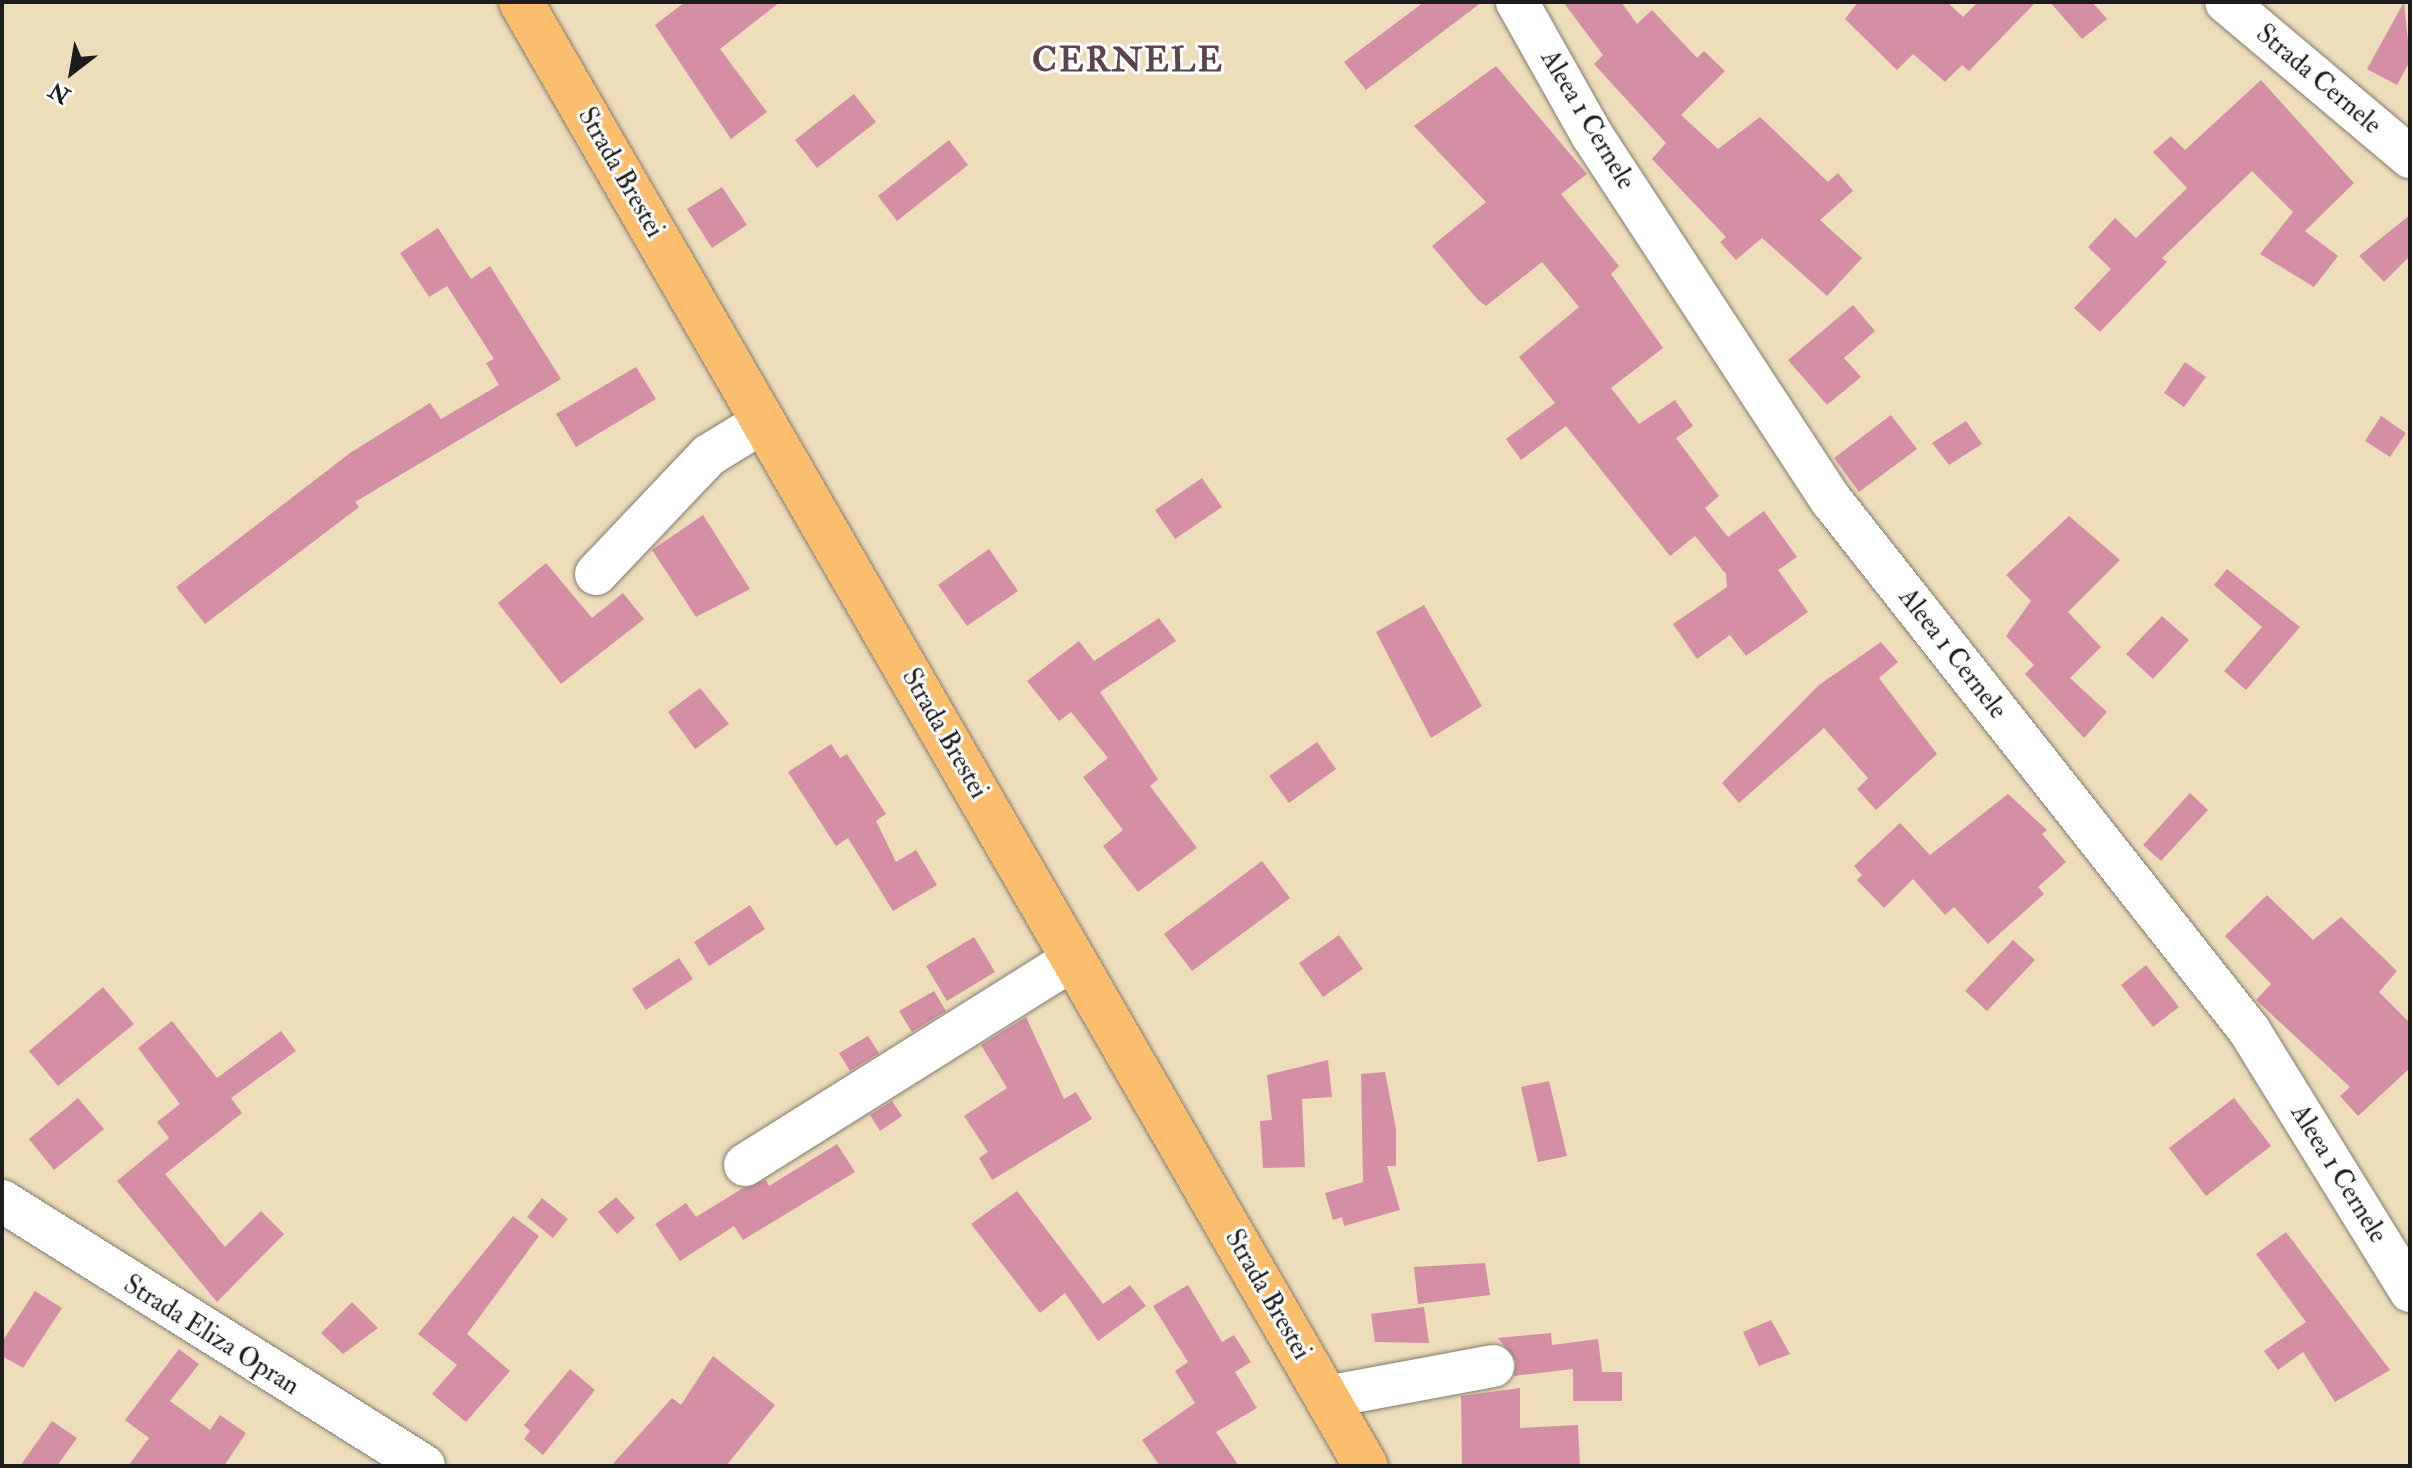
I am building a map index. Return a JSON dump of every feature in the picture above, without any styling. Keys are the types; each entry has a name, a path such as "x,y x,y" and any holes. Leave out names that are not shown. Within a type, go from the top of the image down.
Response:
{"main road":[{"name":"Strada Brestei","path":"521,2 1366,1466"}],"street":[{"name":"Aleea 1 Cernele","path":"1517,2 1592,135 1831,500 2249,1030 2410,1291"},
{"name":"Strada Cernele","path":"2226,2 2410,157"},
{"path":"596,574 709,455 763,422"},
{"path":"745,1165 1074,959"},
{"name":"Strada Eliza Opran","path":"2,1201 424,1466"},
{"path":"1326,1397 1493,1366"}],"building":[{"path":"685,2 780,2 720,49 767,112 731,139 655,25"},
{"path":"1424,2 1482,2 1366,90 1344,62"},
{"path":"1563,2 1621,2 1637,24 1652,10 1697,58 1704,51 1725,71 1681,115 1718,149 1760,117 1828,182 1838,173 1853,191 1820,220 1862,258 1827,296 1762,238 1736,260 1720,242 1726,237 1652,159 1666,143 1594,64 1603,55"},
{"path":"1858,2 1947,2 1963,17 1978,2 2036,2 1969,71 1962,65 1945,82 1913,54 1897,70 1845,19"},
{"path":"2050,2 2092,2 2107,19 2082,39"},
{"path":"2404,2 2410,61 2397,85 2367,69"},
{"path":"1496,66 1587,174 1561,194 1619,266 1611,274 1663,348 1611,388 1639,424 1675,400 1693,426 1676,438 1719,496 1705,508 1728,537 1764,511 1797,557 1778,570 1808,612 1746,656 1730,635 1697,659 1673,624 1727,587 1726,574 1695,536 1670,556 1566,426 1521,460 1506,439 1555,403 1519,357 1579,307 1542,262 1486,306 1478,300 1432,246 1486,202 1414,126"},
{"path":"2261,80 2354,183 2305,231 2338,256 2314,287 2260,254 2293,212 2252,171 2162,258 2167,262 2100,332 2074,308 2111,269 2088,247 2115,218 2136,238 2187,188 2153,152 2171,136 2185,150"},
{"path":"854,94 876,122 817,168 795,140"},
{"path":"949,140 968,165 897,221 878,196"},
{"path":"722,187 747,225 712,248 687,209"},
{"path":"2410,215 2410,256 2384,282 2359,256"},
{"path":"438,228 471,279 490,266 561,379 355,502 359,507 205,624 176,587 350,453 430,403 441,419 499,385 486,363 494,359 447,286 429,297 400,253"},
{"path":"1853,305 1875,331 1844,358 1861,377 1827,405 1788,360"},
{"path":"2185,362 2206,377 2184,407 2164,393"},
{"path":"636,367 656,399 576,447 556,414"},
{"path":"1891,415 1917,449 1859,492 1834,458"},
{"path":"2381,416 2406,433 2390,457 2365,441"},
{"path":"1966,421 1982,444 1949,465 1932,443"},
{"path":"1202,478 1222,507 1175,539 1155,510"},
{"path":"703,515 750,589 696,617 652,550"},
{"path":"2069,516 2120,560 2068,612 2101,647 2070,678 2107,712 2084,738 2025,674 2034,665 2006,636 2031,601 2006,575"},
{"path":"989,549 1018,591 967,626 938,585"},
{"path":"546,563 592,618 623,593 644,619 561,684 498,603"},
{"path":"2227,569 2300,627 2246,690 2224,671 2262,627 2214,585"},
{"path":"1424,605 1482,706 1431,738 1376,632"},
{"path":"2162,616 2189,640 2153,679 2126,654"},
{"path":"1159,618 1176,641 1100,692 1158,779 1150,786 1197,848 1138,892 1103,846 1123,830 1083,777 1108,758 1071,712 1059,721 1027,681 1079,641 1094,661"},
{"path":"1881,642 1898,662 1879,678 1937,754 1876,810 1857,789 1868,778 1824,728 1739,803 1722,783 1819,685"},
{"path":"700,688 729,724 695,749 668,712"},
{"path":"1317,742 1336,769 1289,803 1269,776"},
{"path":"831,744 840,758 847,754 886,814 876,821 896,862 916,850 937,885 893,911 848,838 836,846 788,772"},
{"path":"2190,793 2208,810 2161,861 2143,845"},
{"path":"2008,794 2047,830 2042,834 2066,862 2038,887 2044,894 1988,944 1954,907 1945,915 1913,879 1884,908 1857,880 1862,875 1854,866 1900,823 1930,855"},
{"path":"1262,861 1290,898 1192,971 1164,934"},
{"path":"2267,895 2313,940 2341,917 2397,971 2379,992 2410,1023 2410,1068 2358,1116 2340,1096 2350,1087 2256,1000 2271,984 2225,936"},
{"path":"750,905 765,929 709,966 694,942"},
{"path":"1339,935 1363,969 1323,997 1299,963"},
{"path":"974,937 995,972 947,1001 926,966"},
{"path":"2013,940 2035,960 1987,1011 1965,991"},
{"path":"679,958 693,979 646,1010 632,989"},
{"path":"2146,965 2179,1007 2153,1027 2121,985"},
{"path":"103,987 134,1024 58,1086 29,1051"},
{"path":"934,991 946,1011 912,1032 899,1011"},
{"path":"1026,1017 1064,1099 1076,1092 1092,1119 992,1180 979,1158 988,1152 964,1116 1007,1088 981,1045"},
{"path":"172,1021 217,1078 281,1031 296,1051 231,1098 242,1113 165,1174 225,1247 261,1211 284,1234 217,1302 117,1181 169,1138 157,1122 180,1104 138,1048"},
{"path":"868,1036 879,1053 850,1071 839,1053"},
{"path":"1328,1060 1332,1097 1302,1099 1305,1167 1263,1168 1260,1121 1272,1120 1267,1075"},
{"path":"1385,1072 1396,1129 1396,1166 1387,1166 1400,1210 1344,1226 1342,1217 1333,1220 1325,1193 1363,1182 1361,1074"},
{"path":"1549,1081 1567,1156 1538,1162 1521,1087"},
{"path":"78,1098 104,1129 54,1170 29,1139"},
{"path":"2234,1098 2271,1146 2206,1196 2169,1148"},
{"path":"892,1101 902,1116 880,1131 870,1115"},
{"path":"837,1144 855,1172 743,1240 734,1226 680,1261 655,1224 686,1203 696,1217 743,1188 766,1180 769,1186"},
{"path":"1017,1191 1103,1304 1130,1285 1146,1306 1098,1341 1065,1293 1040,1313 971,1224"},
{"path":"616,1197 635,1218 617,1234 598,1212"},
{"path":"542,1198 568,1219 553,1238 527,1217"},
{"path":"513,1216 539,1236 467,1334 510,1371 466,1422 432,1394 457,1365 418,1334"},
{"path":"2286,1232 2390,1370 2335,1402 2303,1352 2278,1370 2264,1351 2306,1322 2256,1254"},
{"path":"1485,1263 1490,1295 1418,1304 1414,1267"},
{"path":"1188,1285 1222,1342 1234,1335 1251,1362 1235,1372 1257,1408 1216,1432 1239,1466 1160,1466 1142,1440 1195,1403 1175,1371 1188,1362 1153,1306"},
{"path":"35,1291 62,1308 23,1368 2,1356 2,1342"},
{"path":"352,1302 378,1328 343,1354 321,1333"},
{"path":"1424,1307 1429,1343 1375,1342 1371,1314"},
{"path":"1771,1320 1790,1354 1759,1366 1743,1332"},
{"path":"1551,1333 1552,1345 1598,1339 1602,1372 1622,1372 1622,1401 1573,1401 1573,1369 1514,1376 1516,1361 1498,1338"},
{"path":"179,1349 199,1364 170,1401 210,1430 220,1415 246,1433 224,1466 128,1466 149,1438 125,1420"},
{"path":"713,1356 775,1405 726,1466 611,1466 672,1398 681,1405"},
{"path":"570,1369 595,1390 543,1455 524,1439 530,1431 524,1425"},
{"path":"1520,1388 1520,1428 1578,1425 1580,1466 1462,1466 1461,1396"},
{"path":"52,1421 77,1438 57,1466 20,1466"}],"district":[{"name":"CERNELE","path":"1128,61"}]}
